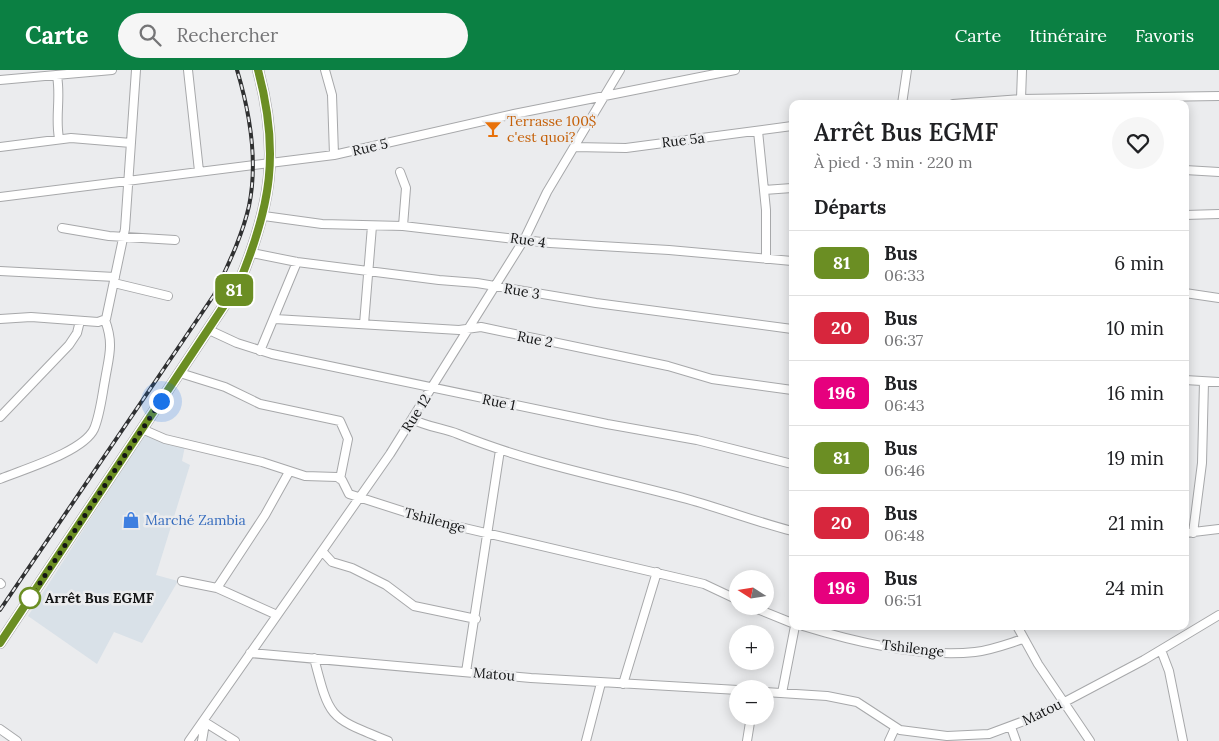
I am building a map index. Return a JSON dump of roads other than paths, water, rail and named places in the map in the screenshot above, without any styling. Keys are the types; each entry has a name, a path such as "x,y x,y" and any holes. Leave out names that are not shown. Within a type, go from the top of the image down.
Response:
{"main road":[{"path":"0,643 239,283 252,253 264,216 271,164 268,115 258,70"}],"street":[{"path":"0,80 112,70"},
{"path":"0,479 74,449 89,436 96,422 110,352 111,337 105,320 123,235 136,70"},
{"path":"188,70 199,172"},
{"path":"325,70 332,95 334,155"},
{"name":"Rue 12","path":"188,741 204,722 250,653 360,498 412,419 524,239 537,210 620,70"},
{"name":"Rue 5","path":"0,197 128,179 271,164 334,155 514,114 735,70"},
{"path":"903,100 907,70"},
{"path":"1021,98 1022,70"},
{"path":"57,76 60,93 57,114 59,138"},
{"path":"998,100 1021,98 1219,96"},
{"name":"Rue 5a","path":"574,147 626,148 789,126"},
{"path":"758,131 764,190 766,259"},
{"path":"0,147 59,138 131,143"},
{"path":"1189,170 1219,172"},
{"path":"400,172 406,188 403,226"},
{"path":"764,190 789,188"},
{"path":"1189,215 1219,214"},
{"name":"Rue 4","path":"264,216 322,224 403,226 550,243 668,250 789,261"},
{"path":"364,324 372,226"},
{"path":"62,228 109,236 123,235 175,240"},
{"name":"Rue 3","path":"252,253 297,262 494,286 596,303 789,329"},
{"path":"260,351 275,319 297,262"},
{"path":"0,271 115,280 168,296"},
{"path":"1189,294 1219,298"},
{"path":"0,319 31,317 98,322 105,320"},
{"name":"Rue 2","path":"275,319 364,324 481,327 712,379 789,390"},
{"path":"0,417 69,346 77,333 80,321"},
{"name":"Rue 1","path":"209,330 260,351 607,424 697,440 789,463"},
{"path":"142,428 165,438 253,460 311,478 340,478 348,440 340,421 260,404 225,387 180,373"},
{"path":"1189,380 1219,382"},
{"path":"1204,382 1202,463 1189,533 1219,530"},
{"path":"412,419 500,450 587,476 689,500 789,530"},
{"path":"466,672 476,620 500,450"},
{"path":"216,588 265,515 289,472"},
{"name":"Tshilenge","path":"340,478 349,494 420,517 657,572 704,584 729,596"},
{"path":"322,551 332,562 352,568 386,585 414,606 476,620"},
{"path":"623,684 657,572"},
{"path":"182,581 216,588 277,615"},
{"path":"772,615 789,622"},
{"name":"Matou","path":"895,728 963,739 1011,727 1040,715 1162,650 1219,615"},
{"path":"782,693 794,630"},
{"name":"Tshilenge","path":"818,630 860,641 944,652 987,650 1024,639"},
{"path":"1019,630 1090,741"},
{"path":"1162,650 1169,671 1183,741"},
{"name":"Matou","path":"250,653 602,683 729,690"},
{"path":"314,658 326,704 337,718 388,741"},
{"path":"589,740 602,683"},
{"path":"774,693 827,696 857,702 872,710 895,728 890,741"},
{"path":"202,741 204,722 235,741"},
{"path":"747,741 750,725"},
{"path":"1011,727 1016,741"},
{"path":"0,729 17,741"}],"railway":[{"path":"0,610 214,295 229,263 246,218 252,189 253,172 249,120 237,70"}],"place":[{"name":"Terrasse 100$ c'est quoi?","path":"493,129"},
{"name":"Marché Zambia","path":"131,520"},
{"name":"Arrêt Bus EGMF","path":"30,598"}]}
